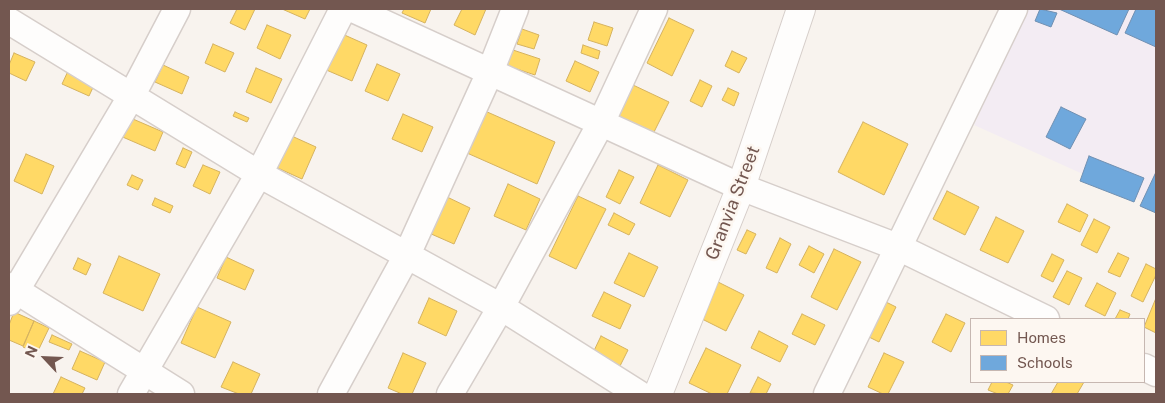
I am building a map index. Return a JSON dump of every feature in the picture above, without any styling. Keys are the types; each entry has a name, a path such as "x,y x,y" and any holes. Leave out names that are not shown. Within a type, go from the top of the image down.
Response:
{"street":[{"path":"177,9 132,95 11,293 145,370 181,394"},
{"path":"131,394 259,174 343,9"},
{"path":"353,9 741,187 900,248 1044,318"},
{"path":"331,394 406,256 490,72 515,9"},
{"path":"450,394 501,307 601,124 654,9"},
{"name":"Granvia Street","path":"658,394 741,187 801,9"},
{"path":"827,394 900,248 1014,9"},
{"path":"9,20 259,174 501,307 639,394"},
{"path":"1145,368 1156,374"}],"shaded area":[{"path":"1027,9 1156,9 1156,207 974,125"}],"building: Homes":[{"path":"237,9 255,9 245,30 230,23"},
{"path":"282,9 310,9 305,19"},
{"path":"404,9 431,9 425,23 402,13"},
{"path":"462,9 486,9 475,35 454,25"},
{"path":"669,18 694,30 672,76 647,63"},
{"path":"594,22 613,28 607,46 588,40"},
{"path":"267,25 291,35 280,59 257,48"},
{"path":"522,29 539,35 534,49 517,44"},
{"path":"340,33 367,45 352,81 324,69"},
{"path":"213,44 234,53 225,72 205,63"},
{"path":"583,45 600,51 598,59 581,53"},
{"path":"510,49 540,59 535,75 505,65"},
{"path":"732,51 747,58 739,73 725,66"},
{"path":"14,53 35,62 26,81 9,73 9,65"},
{"path":"575,61 599,72 590,92 566,81"},
{"path":"377,64 400,74 388,101 365,91"},
{"path":"163,65 189,77 182,94 155,82"},
{"path":"256,68 282,79 271,103 246,92"},
{"path":"69,69 96,81 89,96 62,84"},
{"path":"700,80 712,86 702,107 690,101"},
{"path":"633,85 669,102 652,136 616,119"},
{"path":"728,88 739,93 734,106 722,100"},
{"path":"485,111 555,142 537,184 467,153"},
{"path":"235,112 249,118 247,122 233,116"},
{"path":"403,114 433,127 422,152 392,139"},
{"path":"126,116 163,132 155,151 118,135"},
{"path":"863,122 908,144 884,195 838,172"},
{"path":"285,133 316,147 302,179 271,165"},
{"path":"183,148 192,152 185,168 176,164"},
{"path":"26,154 54,166 42,194 14,181"},
{"path":"203,165 220,172 210,194 193,186"},
{"path":"658,165 688,180 670,217 640,203"},
{"path":"619,170 634,177 620,204 606,197"},
{"path":"132,175 143,180 138,190 127,185"},
{"path":"508,184 540,199 526,230 494,216"},
{"path":"947,191 979,207 965,235 933,219"},
{"path":"445,196 470,208 454,244 429,233"},
{"path":"578,196 606,209 576,269 549,256"},
{"path":"155,198 173,206 170,213 152,205"},
{"path":"1067,204 1088,215 1080,232 1058,222"},
{"path":"614,213 635,224 629,235 608,225"},
{"path":"996,217 1024,231 1008,263 980,250"},
{"path":"1094,219 1110,227 1097,253 1081,245"},
{"path":"747,230 756,234 746,254 737,250"},
{"path":"780,238 791,244 777,273 766,268"},
{"path":"809,246 824,254 814,273 799,265"},
{"path":"834,249 861,262 837,310 811,297"},
{"path":"629,253 658,267 644,297 614,283"},
{"path":"1118,253 1129,258 1120,277 1108,272"},
{"path":"1052,254 1064,260 1053,282 1041,276"},
{"path":"119,256 160,274 143,311 103,293"},
{"path":"226,257 254,270 245,290 217,278"},
{"path":"78,258 91,264 86,275 73,269"},
{"path":"1146,264 1156,269 1156,275 1143,302 1131,296"},
{"path":"1067,271 1082,278 1069,305 1053,297"},
{"path":"718,282 744,295 726,331 700,318"},
{"path":"1097,283 1116,293 1105,316 1085,306"},
{"path":"604,292 631,305 620,329 592,316"},
{"path":"429,298 457,311 446,336 418,323"},
{"path":"1156,298 1156,333 1145,328"},
{"path":"886,302 896,307 879,342 869,337"},
{"path":"197,307 231,322 215,358 181,343"},
{"path":"1120,310 1130,314 1128,318 1116,318"},
{"path":"14,312 34,321 23,346 9,340 9,325"},
{"path":"802,314 825,325 815,345 792,334"},
{"path":"946,314 965,323 951,352 932,342"},
{"path":"34,321 49,328 37,353 23,347"},
{"path":"759,331 788,346 780,362 751,348"},
{"path":"52,335 72,344 69,350 49,342"},
{"path":"601,336 628,350 618,370 591,357"},
{"path":"706,348 741,365 727,394 712,394 689,383"},
{"path":"80,351 105,362 97,380 72,369"},
{"path":"403,353 426,363 412,394 402,394 388,388"},
{"path":"884,353 904,362 888,394 883,394 868,387"},
{"path":"233,362 260,374 251,394 239,394 221,387"},
{"path":"61,377 85,388 82,394 53,394"},
{"path":"758,377 771,384 766,394 750,393"},
{"path":"992,383 1008,383 1013,385 1008,394 998,394 988,390"},
{"path":"1057,383 1083,383 1077,394 1051,394"}],"building: Schools":[{"path":"1040,9 1057,13 1051,27 1035,21"},
{"path":"1059,9 1129,9 1117,35"},
{"path":"1136,9 1156,9 1156,47 1125,33"},
{"path":"1061,107 1086,119 1070,149 1046,137"},
{"path":"1089,156 1144,178 1134,202 1080,181"},
{"path":"1156,172 1156,213 1140,206"}]}
